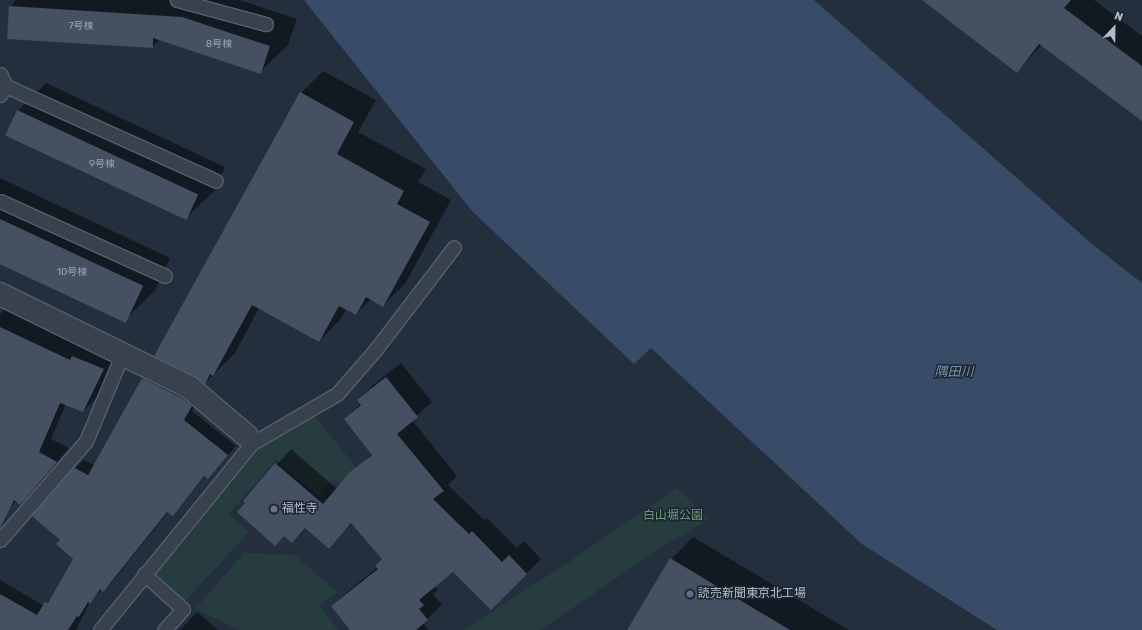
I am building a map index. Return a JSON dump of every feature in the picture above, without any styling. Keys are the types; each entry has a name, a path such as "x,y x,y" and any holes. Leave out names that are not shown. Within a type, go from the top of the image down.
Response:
{"street":[{"path":"0,294 189,387 249,440"}],"lane":[{"path":"176,0 198,3 266,24"},
{"path":"0,74 3,91 216,181"},
{"path":"0,201 165,276"},
{"path":"100,630 249,440 337,394 376,349 454,247"},
{"path":"0,540 86,440 122,355"},
{"path":"144,574 183,608 164,630"}],"green space":[{"path":"312,413 376,492 362,505 333,479 318,495 276,460 229,514 249,532 185,601 156,574 257,450"},
{"name":"白山堀公園","path":"677,488 709,519 661,548 540,630 463,630 563,566"},
{"path":"244,553 295,555 337,592 320,606 338,630 239,630 195,609"}],"water":[{"name":"隅田川","path":"304,0 814,0 1092,244 1142,283 1142,630 997,630 862,544 651,348 634,364 472,211"}],"building":[{"path":"922,0 1071,0 1064,8 1142,66 1142,121 1039,44 1017,73"},
{"path":"9,6 182,17 270,46 261,74 153,38 153,48 7,39"},
{"path":"300,92 354,122 337,154 404,191 397,204 430,222 383,307 366,297 356,315 339,306 319,342 252,305 213,376 210,374 205,384 195,376 154,356"},
{"path":"17,110 198,195 186,220 5,135"},
{"path":"0,219 143,286 126,323 0,264"},
{"path":"0,327 70,360 72,356 104,369 83,412 60,403 39,452 57,462 20,505 14,500 0,528"},
{"path":"386,377 418,417 397,434 444,491 433,499 469,534 472,531 502,562 509,555 527,574 491,610 453,572 419,600 424,605 419,609 428,620 416,630 350,630 331,606 378,569 375,566 382,559 351,523 329,549 305,528 292,543 284,536 275,546 237,512 245,503 243,501 275,463 323,504 350,472 372,455 344,419 361,405 357,400"},
{"path":"142,378 182,398 192,406 184,420 228,455 208,479 204,476 173,516 167,512 103,592 100,589 90,604 88,602 79,617 77,616 68,630 0,630 0,594 37,615 45,602 48,603 73,559 56,544 60,540 32,516 72,469 75,468 88,475"},
{"name":"読売新聞東京北工場","path":"670,558 790,630 627,630"}],"place":[{"name":"福性寺","path":"274,509"},
{"name":"読売新聞東京北工場","path":"690,594"}]}
